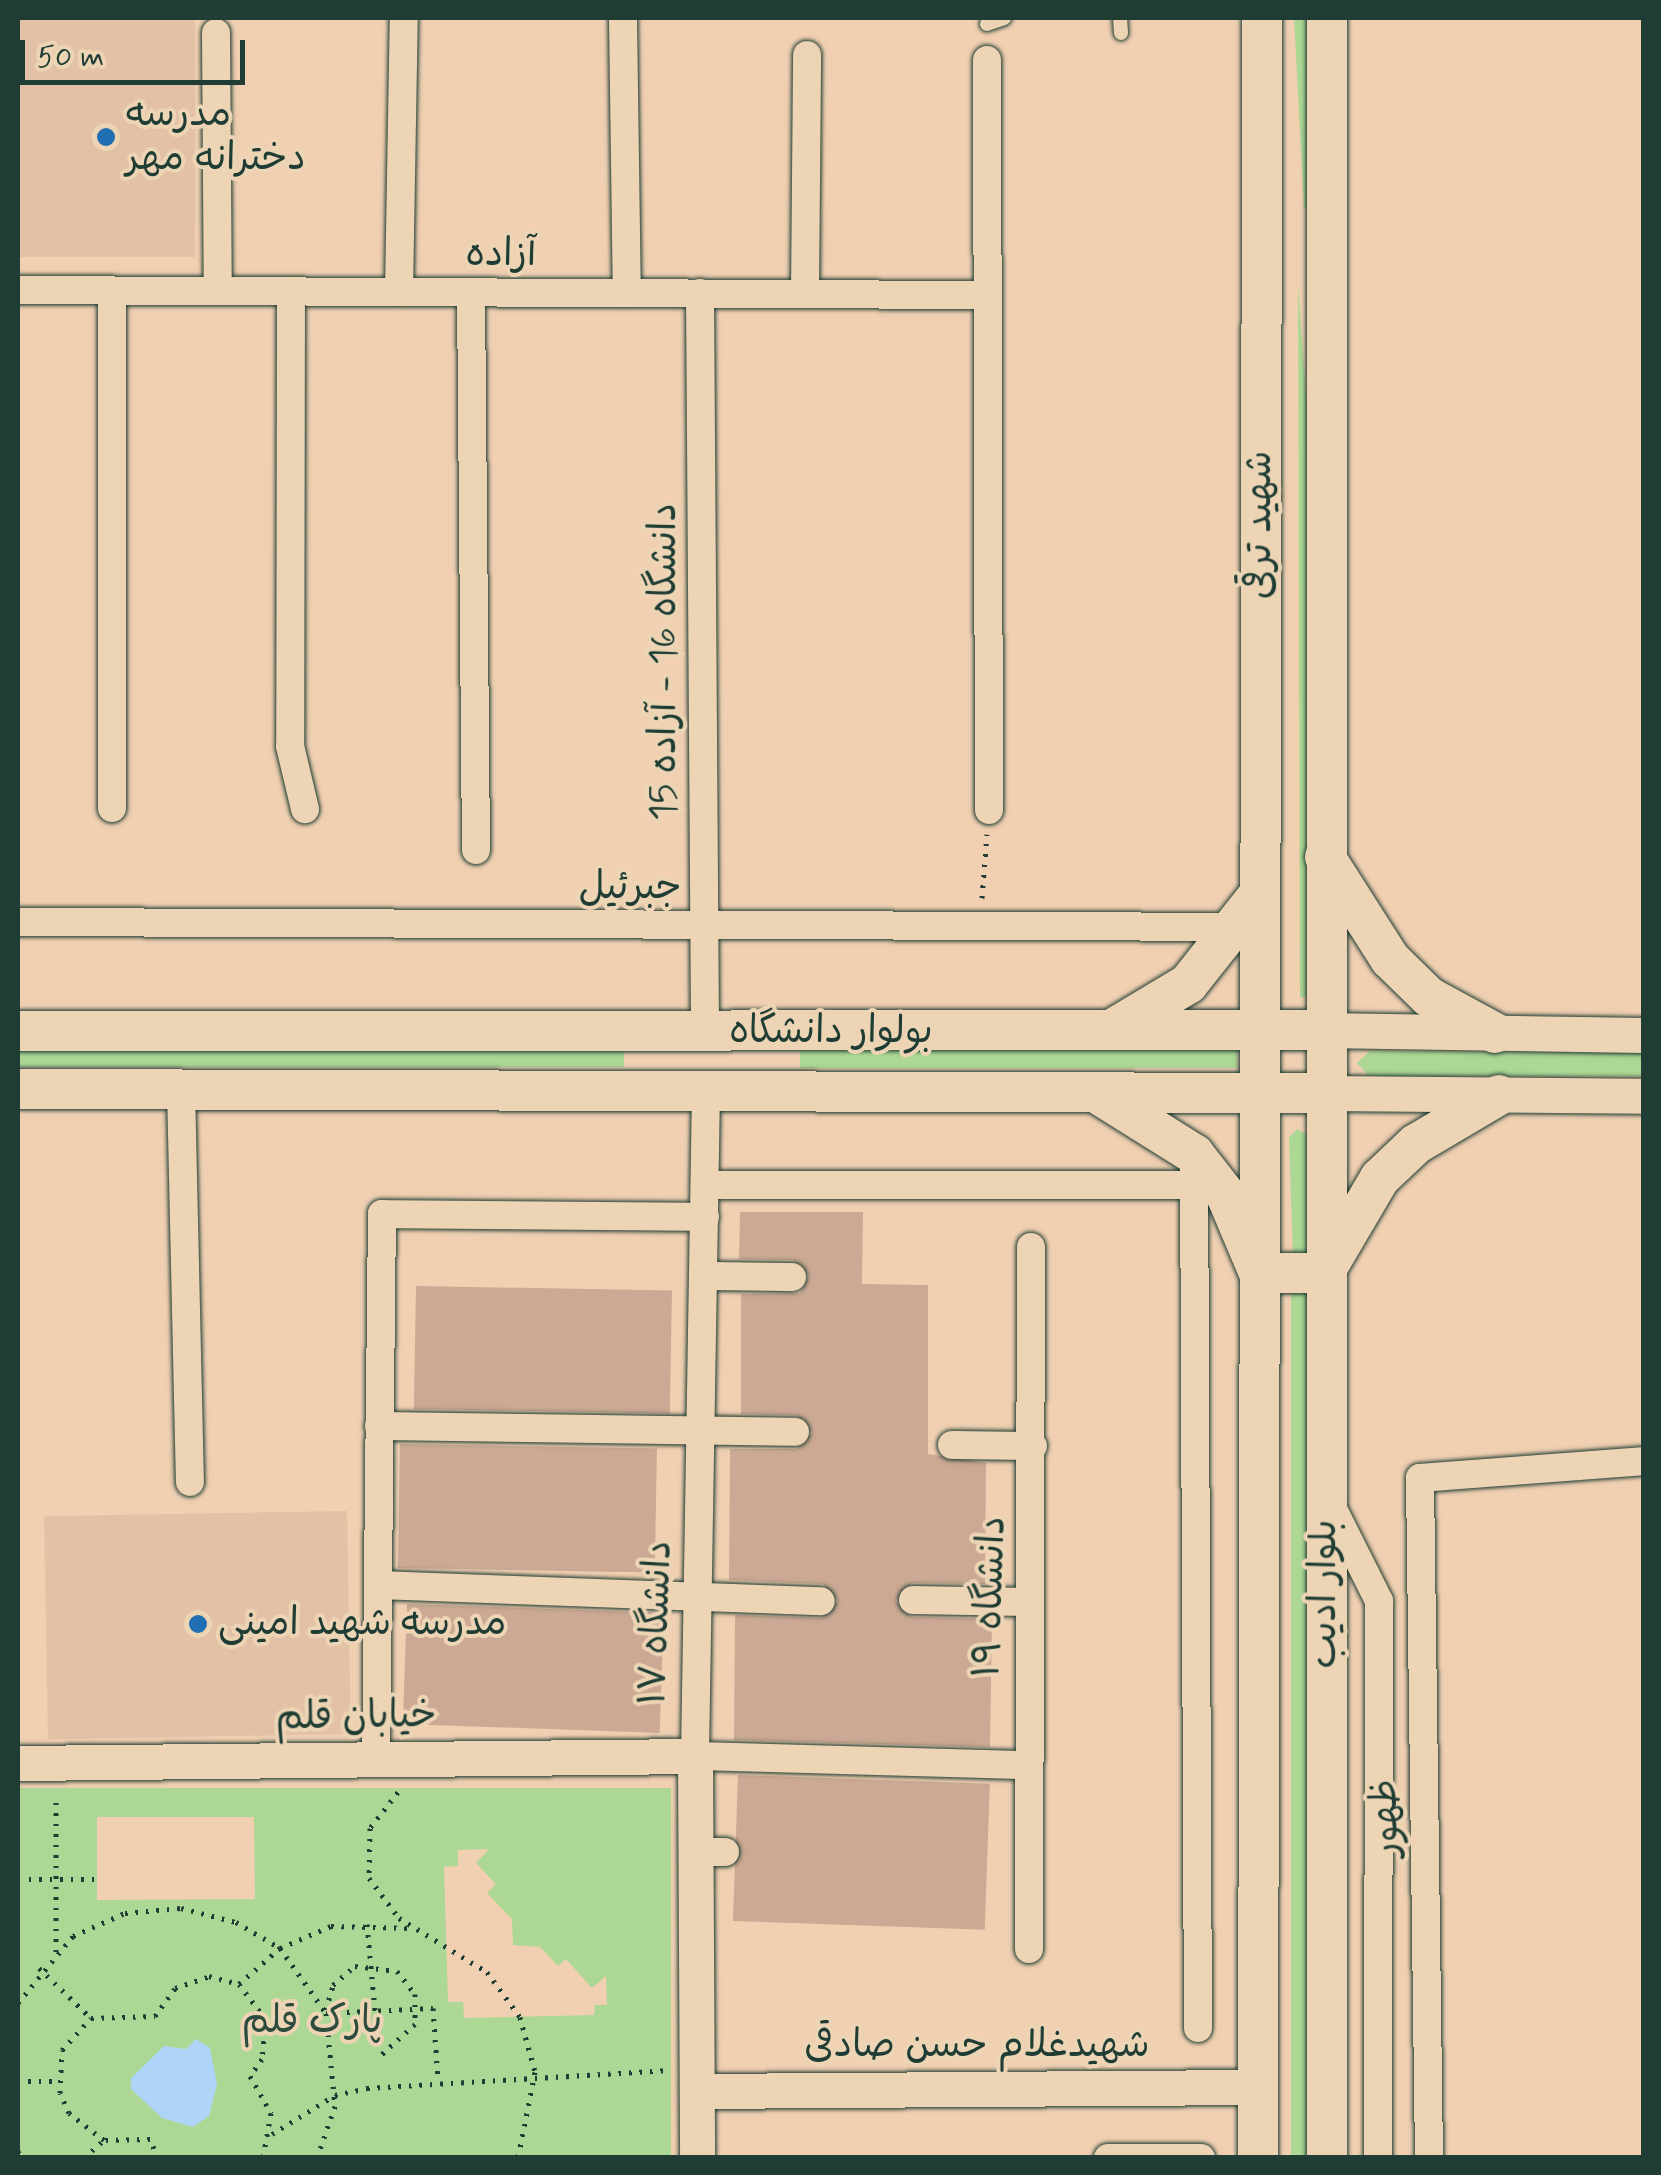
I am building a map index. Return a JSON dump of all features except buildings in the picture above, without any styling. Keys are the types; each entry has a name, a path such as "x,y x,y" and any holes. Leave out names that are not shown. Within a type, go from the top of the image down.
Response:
{"main road":[{"name":"شهید ترقی","path":"1257,1032 1250,911 1262,18"},
{"name":"شهید ترقی","path":"1322,1030 1327,18"},
{"path":"1261,243 1328,242"},
{"path":"1322,851 1390,959 1428,996 1495,1032"},
{"path":"1107,1032 1188,984 1250,911"},
{"name":"بولوار دانشگاه","path":"18,1031 1322,1030"},
{"name":"بلوار ادیب","path":"1322,1030 1326,2158"},
{"name":"بلوار ادیب","path":"1257,1032 1258,2158"},
{"name":"بولوار دانشگاه","path":"18,1089 1323,1093"},
{"path":"1095,1092 1226,1194 1259,1273 1324,1274 1380,1178 1416,1144 1499,1095"}],"street":[{"path":"399,292 404,18"},
{"path":"623,18 627,293"},
{"path":"216,33 218,291"},
{"path":"805,294 807,55"},
{"path":"988,60 984,294 989,810"},
{"name":"آزاده","path":"18,290 984,294"},
{"path":"112,291 112,808"},
{"path":"292,292 290,746 305,809"},
{"path":"471,292 476,850"},
{"name":"دانشگاه 16 - آزاده 15","path":"700,293 705,1031"},
{"name":"جبرئیل","path":"18,922 979,926 1250,911"},
{"name":"بولوار دانشگاه","path":"1322,1030 1644,1035"},
{"path":"180,1089 190,1482"},
{"name":"دانشگاه ۱۷","path":"697,2158 696,2081 710,1852 696,1756 702,1598 706,1090"},
{"name":"بولوار دانشگاه","path":"1323,1093 1644,1096"},
{"path":"706,1184 1194,1169 1198,2028"},
{"path":"392,1759 378,1585 382,1214 705,1217"},
{"name":"دانشگاه ۱۹","path":"1029,1948 1024,1765 1034,1446 1030,1247"},
{"path":"705,1276 792,1277"},
{"path":"379,1426 795,1432"},
{"path":"952,1445 1034,1446"},
{"name":"ظهور","path":"1429,2158 1420,1478 1644,1461"},
{"path":"1325,1492 1379,1601 1381,2152"},
{"path":"378,1585 821,1601"},
{"path":"912,1600 1027,1602"},
{"path":"696,1756 1024,1765"},
{"name":"خیابان قلم","path":"18,1763 696,1756"},
{"name":"شهیدغلام حسن صادقی","path":"696,2081 1258,2087"},
{"path":"1108,2158 1201,2158"}],"lane":[{"path":"987,24 1004,18"}],"path":[{"path":"979,926 989,810"},
{"path":"392,1759 366,1853 381,1900 488,1972 520,2017 535,2072 518,2158"},
{"path":"56,1763 56,1952"},
{"path":"18,1879 97,1879"},
{"path":"18,2003 39,1968 56,1952 125,1912 181,1908 236,1922 280,1948 326,2013"},
{"path":"239,1984 280,1948 331,1926 367,1924 421,1929"},
{"path":"367,1924 375,2011"},
{"path":"317,2158 335,2095 326,2013 342,1974 370,1963 408,1981 418,2009 408,2038 382,2054"},
{"path":"39,1968 91,2018 155,2016 191,1979 239,1984 266,2020 262,2059 250,2076 264,2092 272,2134 263,2158"},
{"path":"326,2013 433,2008 438,2080"},
{"path":"91,2018 62,2050 59,2081 69,2114 104,2140 150,2139 158,2158"},
{"path":"272,2134 335,2095 438,2080 535,2072 696,2081"},
{"path":"18,2081 59,2081"},
{"path":"84,2158 104,2140"},
{"path":"18,2151 21,2158"}],"shaded area":[{"name":"مدرسه دخترانه مهر","path":"18,18 195,18 195,257 18,257"},
{"name":"مدرسه شهید امینی","path":"347,1511 351,1734 48,1739 44,1516"}],"green space":[{"path":"1294,18 1310,18 1308,210 1304,207"},
{"path":"1298,284 1309,438 1308,997 1300,997"},
{"path":"800,1049 1237,1049 1237,1068 800,1068"},
{"path":"18,1050 624,1050 624,1067 18,1067"},
{"path":"1370,1051 1643,1053 1644,1076 1369,1076 1357,1063"},
{"path":"1297,1129 1308,1136 1311,1258 1293,1257 1289,1137"},
{"path":"1291,1286 1312,1286 1312,2158 1291,2158"},
{"name":"پارک قلم","path":"18,1788 671,1788 671,2157 18,2158","holes":["97,1817 254,1817 255,1899 97,1900","489,1849 476,1863 496,1884 487,1893 512,1919 513,1945 540,1947 558,1966 566,1959 592,1988 606,1976 607,2005 595,2005 594,2015 464,2018 463,2002 448,2002 444,1867 458,1866 458,1850"]}],"water":[{"path":"196,2039 210,2048 217,2084 209,2116 193,2127 162,2118 131,2089 131,2078 164,2046 186,2049"}],"place":[{"name":"مدرسه دخترانه مهر","path":"106,137"},
{"name":"مدرسه شهید امینی","path":"198,1624"}]}
